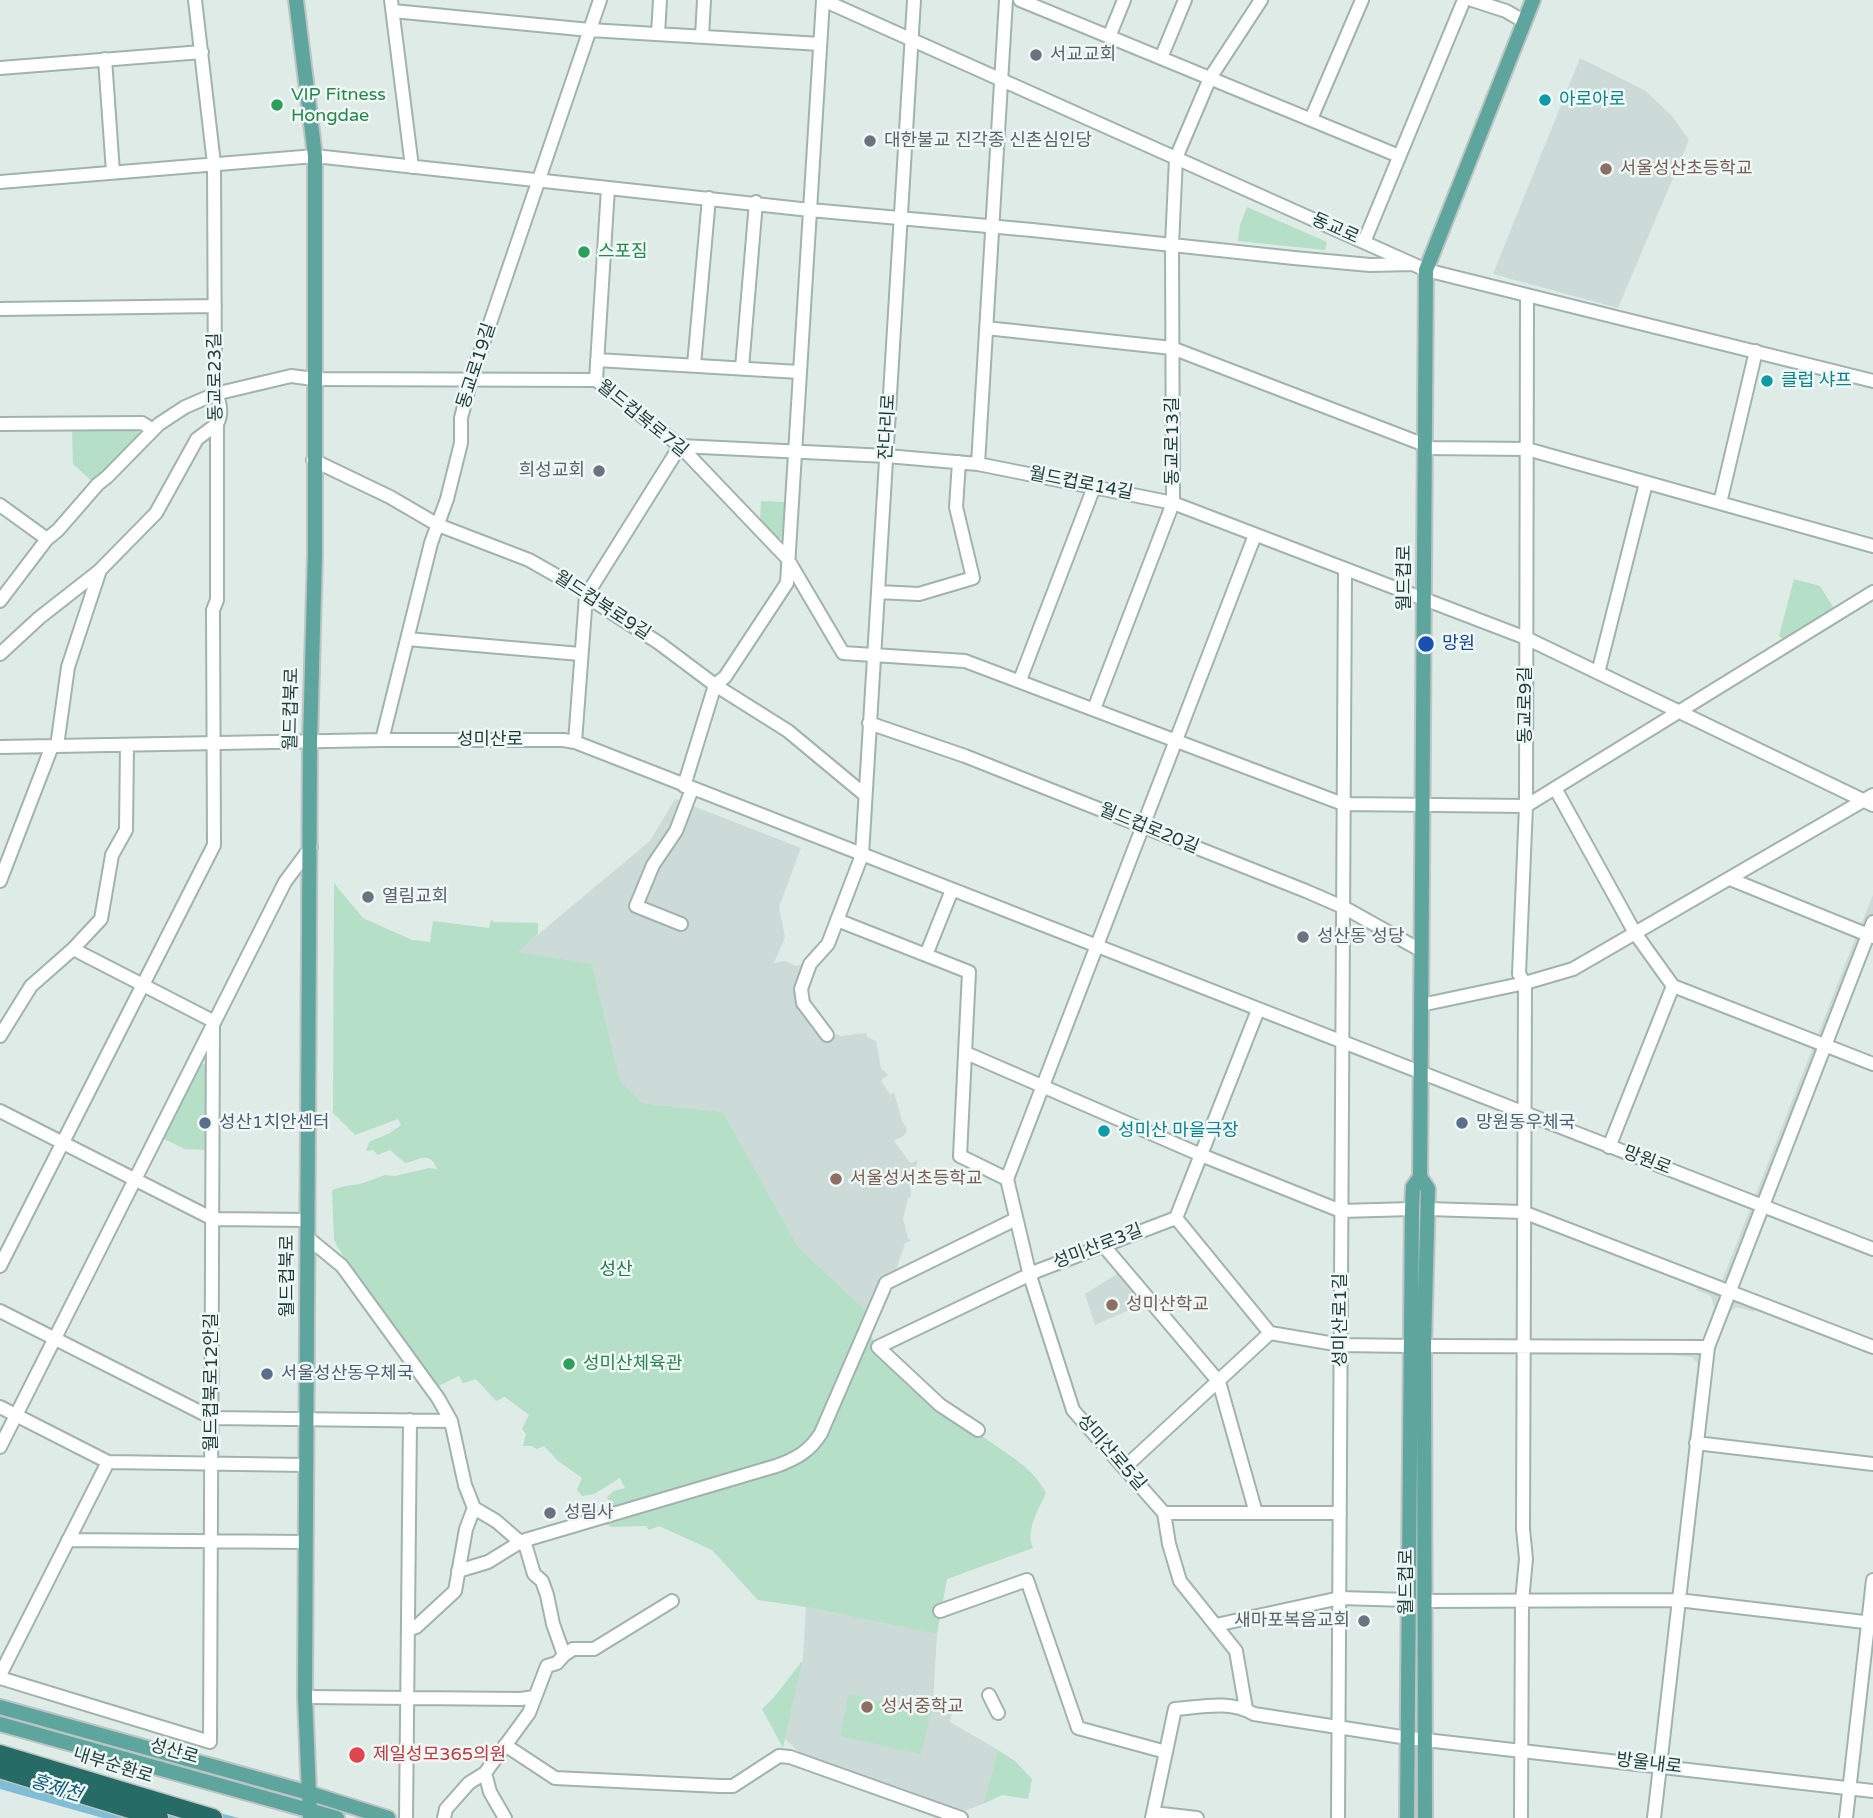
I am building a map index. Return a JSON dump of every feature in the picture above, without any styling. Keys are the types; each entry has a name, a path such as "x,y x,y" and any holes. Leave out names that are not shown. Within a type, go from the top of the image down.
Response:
{"highway":[{"name":"내부순환로","path":"0,1754 213,1818"},
{"name":"내부순환로","path":"0,1769 159,1818"}],"main road":[{"name":"월드컵북로","path":"296,0 314,156 315,553 310,742 305,1696 310,1814"},
{"name":"월드컵로","path":"1407,1818 1408,1600 1417,1346 1428,1189 1420,1177 1425,447 1419,267 1533,0"},
{"name":"월드컵로","path":"1420,1177 1413,1187 1412,1209 1426,1601 1425,1818"},
{"path":"1408,1679 1426,1679"},
{"name":"성산로","path":"2,1708 309,1793 388,1818"},
{"name":"성산로","path":"0,1724 310,1814 337,1818"},
{"path":"1407,1790 1425,1789"}],"street":[{"name":"동교로23길","path":"0,1266 214,845 213,610 217,600 216,424 220,418 219,400 215,394 214,164 195,0"},
{"name":"동교로19길","path":"382,740 431,543 447,499 461,443 461,418 471,379 600,0"},
{"path":"658,34 660,0"},
{"path":"702,36 704,0"},
{"path":"681,924 636,906 653,865 676,831 715,685 724,677 787,583 823,0"},
{"name":"동교로","path":"823,0 1419,267 1873,381"},
{"name":"잔다리로","path":"827,1035 803,1003 801,989 810,964 828,944 862,855 914,0"},
{"path":"978,464 1006,0"},
{"path":"1020,0 1399,156"},
{"path":"1109,37 1124,0"},
{"path":"1161,58 1185,0"},
{"name":"동교로13길","path":"1094,709 1172,503 1171,245 1177,158 1210,78 1261,0"},
{"path":"1311,119 1362,0"},
{"path":"1364,242 1464,0"},
{"path":"1472,0 1506,11 1525,22"},
{"path":"412,167 392,5 590,30 820,44"},
{"path":"0,68 202,52"},
{"path":"105,59 113,173"},
{"path":"0,182 314,156 756,202 810,210 1419,267"},
{"path":"596,380 608,188"},
{"path":"694,365 709,198"},
{"path":"742,368 756,202"},
{"path":"1345,234 1351,255 1345,261"},
{"name":"동교로9길","path":"1521,1818 1522,1601 1526,1559 1523,1529 1525,983 1519,974 1526,806 1527,295"},
{"path":"0,309 215,306"},
{"path":"986,328 1172,348 1425,447 1527,449 1873,546"},
{"path":"1720,503 1756,351"},
{"path":"597,360 799,372"},
{"name":"월드컵북로7길","path":"0,601 6,584 98,484 159,424 185,407 215,394 290,376 314,379 596,380 680,446 787,558 843,653 874,655"},
{"path":"0,424 142,423 153,430"},
{"path":"0,654 39,618 100,570 156,513 197,439 216,424"},
{"path":"575,742 586,596 680,446"},
{"name":"월드컵로14길","path":"680,446 887,456 978,464 1172,503 1526,638 1870,800"},
{"name":"월드컵북로9길","path":"313,460 390,497 438,525 529,560 580,589 586,596 659,643 715,685 788,731 865,795"},
{"path":"878,592 919,594 973,578 956,507 959,462"},
{"path":"1598,673 1646,483"},
{"path":"1020,680 1094,487"},
{"path":"0,505 47,539"},
{"path":"837,920 969,972 960,1156 1007,1179 1255,535"},
{"name":"성미산로1길","path":"1338,1818 1345,569"},
{"path":"0,881 55,746 68,667 100,570"},
{"path":"874,655 965,661 1343,804 1526,806 1873,593"},
{"path":"407,639 580,654"},
{"name":"월드컵로20길","path":"869,723 965,756 1345,908 1422,951"},
{"name":"성미산로","path":"0,747 382,740 575,742 1420,1073"},
{"path":"0,1036 31,986 73,949 101,919 112,855 126,830 127,745"},
{"path":"1555,788 1636,933 1673,986 1873,1064"},
{"path":"1421,1004 1525,983 1573,969 1870,800"},
{"path":"0,1447 285,882 311,847"},
{"path":"1654,1818 1708,1347 1871,931 1730,879"},
{"path":"926,955 952,890"},
{"path":"73,949 213,1021"},
{"path":"1609,1146 1673,986"},
{"path":"1258,1010 1176,1218 1270,1334 1341,1345 1708,1347"},
{"name":"월드컵북로12안길","path":"0,1677 211,1742 213,1021"},
{"path":"965,1053 1201,1155 1341,1210 1412,1209"},
{"name":"망원로","path":"1420,1073 1873,1250"},
{"path":"0,1111 214,1219 308,1220"},
{"name":"성미산로5길","path":"1007,1179 1030,1276 1073,1410 1164,1513"},
{"path":"1427,1209 1524,1212 1873,1348"},
{"name":"성미산로3길","path":"978,1430 940,1405 878,1347 1030,1276 1037,1270 1176,1218"},
{"path":"458,1571 488,1562 522,1541 776,1466 798,1457 814,1443 886,1283 1016,1219"},
{"path":"308,1238 342,1266 438,1398 451,1421 465,1485 474,1508 522,1541 534,1574 542,1581 564,1656"},
{"path":"1103,1245 1219,1382 1256,1513"},
{"path":"0,1311 212,1418 451,1421"},
{"path":"1124,1468 1270,1334"},
{"path":"0,1407 108,1462 306,1465"},
{"path":"405,1818 410,1420"},
{"path":"1696,1444 1873,1464"},
{"path":"0,1677 108,1462"},
{"path":"408,1630 416,1627 455,1591 466,1529 474,1508"},
{"path":"1246,1709 1236,1651 1180,1581 1168,1544 1164,1513 1340,1513"},
{"path":"68,1540 306,1542"},
{"path":"940,1611 1027,1580 1078,1728 1166,1752 1153,1815 1197,1818"},
{"path":"1846,1818 1871,1622 1873,1580"},
{"path":"1216,1625 1340,1598"},
{"name":"월드컵로","path":"1340,1598 1408,1600"},
{"path":"1426,1601 1678,1600 1871,1622"},
{"path":"444,1818 446,1809 469,1783 485,1773 529,1713 547,1666 557,1663 573,1649 594,1649 672,1601"},
{"path":"989,1695 998,1713"},
{"path":"305,1696 521,1699 534,1696"},
{"name":"방울내로","path":"1166,1752 1175,1709 1237,1705 1254,1714 1408,1738 1873,1791"},
{"path":"505,1745 555,1778 720,1786 733,1786 779,1756 790,1757 961,1818"},
{"path":"485,1773 490,1792 505,1818"}],"shaded area":[{"name":"서울성산초등학교","path":"1580,58 1646,91 1672,116 1689,140 1618,308 1493,274"},
{"path":"675,799 801,848 779,907 785,937 774,963 785,961 796,966 808,963 796,988 822,1035 866,1033 867,1037 876,1041 881,1068 888,1075 881,1080 890,1095 894,1092 907,1129 905,1135 894,1141 910,1163 918,1160 910,1186 911,1197 908,1198 903,1219 911,1241 905,1243 895,1273 867,1312 798,1247 723,1112 642,1103 620,1081 592,964 517,952 650,841"},
{"path":"1873,895 1873,929 1782,1173 1736,1287 1740,1294 1757,1299 1754,1312 1737,1307 1729,1312 1715,1349 1703,1441 1688,1440 1698,1364 1692,1357 1670,1355 1672,1339 1703,1341 1714,1307 1711,1296 1696,1290 1701,1277 1715,1283 1722,1281 1855,939 1853,932 1863,920"},
{"name":"성미산학교","path":"1120,1272 1143,1299 1127,1311 1095,1325 1085,1294"},
{"name":"성서중학교","path":"806,1607 937,1634 933,1702 952,1713 950,1722 998,1750 983,1804 964,1811 802,1755 785,1739 803,1660"}],"green space":[{"path":"1247,207 1327,242 1325,250 1238,241 1240,225"},
{"path":"138,429 141,437 95,484 73,464 72,430"},
{"path":"761,501 786,502 784,537 776,540 760,523"},
{"path":"1794,579 1820,586 1835,610 1786,641 1779,636"},
{"name":"성산","path":"334,883 363,918 412,940 430,942 433,921 489,928 491,920 538,923 538,934 518,952 592,964 620,1081 642,1103 723,1112 798,1247 867,1312 869,1331 875,1345 978,1433 1024,1466 1040,1483 1046,1493 1032,1527 1033,1548 947,1579 937,1634 758,1600 712,1550 659,1526 649,1530 646,1526 612,1527 588,1515 613,1506 607,1498 613,1491 625,1488 620,1478 594,1494 582,1496 577,1490 582,1478 558,1461 544,1446 537,1449 523,1446 526,1434 522,1429 529,1415 505,1397 496,1401 476,1379 463,1383 459,1376 436,1387 396,1327 348,1265 334,1240 332,1190 385,1175 395,1176 429,1168 437,1169 428,1158 405,1163 390,1150 378,1155 373,1150 366,1151 369,1142 401,1125 398,1119 355,1135 333,1113"},
{"path":"200,1063 208,1065 208,1150 185,1149 162,1138"},
{"path":"803,1660 783,1748 762,1709"},
{"path":"849,1694 931,1712 921,1754 840,1736"},
{"path":"998,1750 1015,1761 1032,1779 1028,1799 1002,1795 983,1804"}],"water":[{"name":"홍제천","path":"0,1757 239,1818 103,1818 0,1789"}],"place":[{"name":"서교교회","path":"1036,55"},
{"name":"아로아로","path":"1545,100"},
{"name":"VIP Fitness Hongdae","path":"277,105"},
{"name":"대한불교 진각종 신촌심인당","path":"870,141"},
{"name":"서울성산초등학교","path":"1606,169"},
{"name":"스포짐","path":"584,252"},
{"name":"클럽 샤프","path":"1767,381"},
{"name":"희성교회","path":"599,471"},
{"name":"망원","path":"1426,644"},
{"name":"열림교회","path":"368,897"},
{"name":"성산동 성당","path":"1303,937"},
{"name":"성산1치안센터","path":"205,1123"},
{"name":"망원동우체국","path":"1462,1123"},
{"name":"성미산 마을극장","path":"1104,1131"},
{"name":"서울성서초등학교","path":"836,1179"},
{"name":"성미산학교","path":"1112,1305"},
{"name":"성미산체육관","path":"569,1364"},
{"name":"서울성산동우체국","path":"267,1374"},
{"name":"성림사","path":"550,1513"},
{"name":"새마포복음교회","path":"1364,1621"},
{"name":"성서중학교","path":"867,1707"},
{"name":"제일성모365의원","path":"357,1755"}]}
